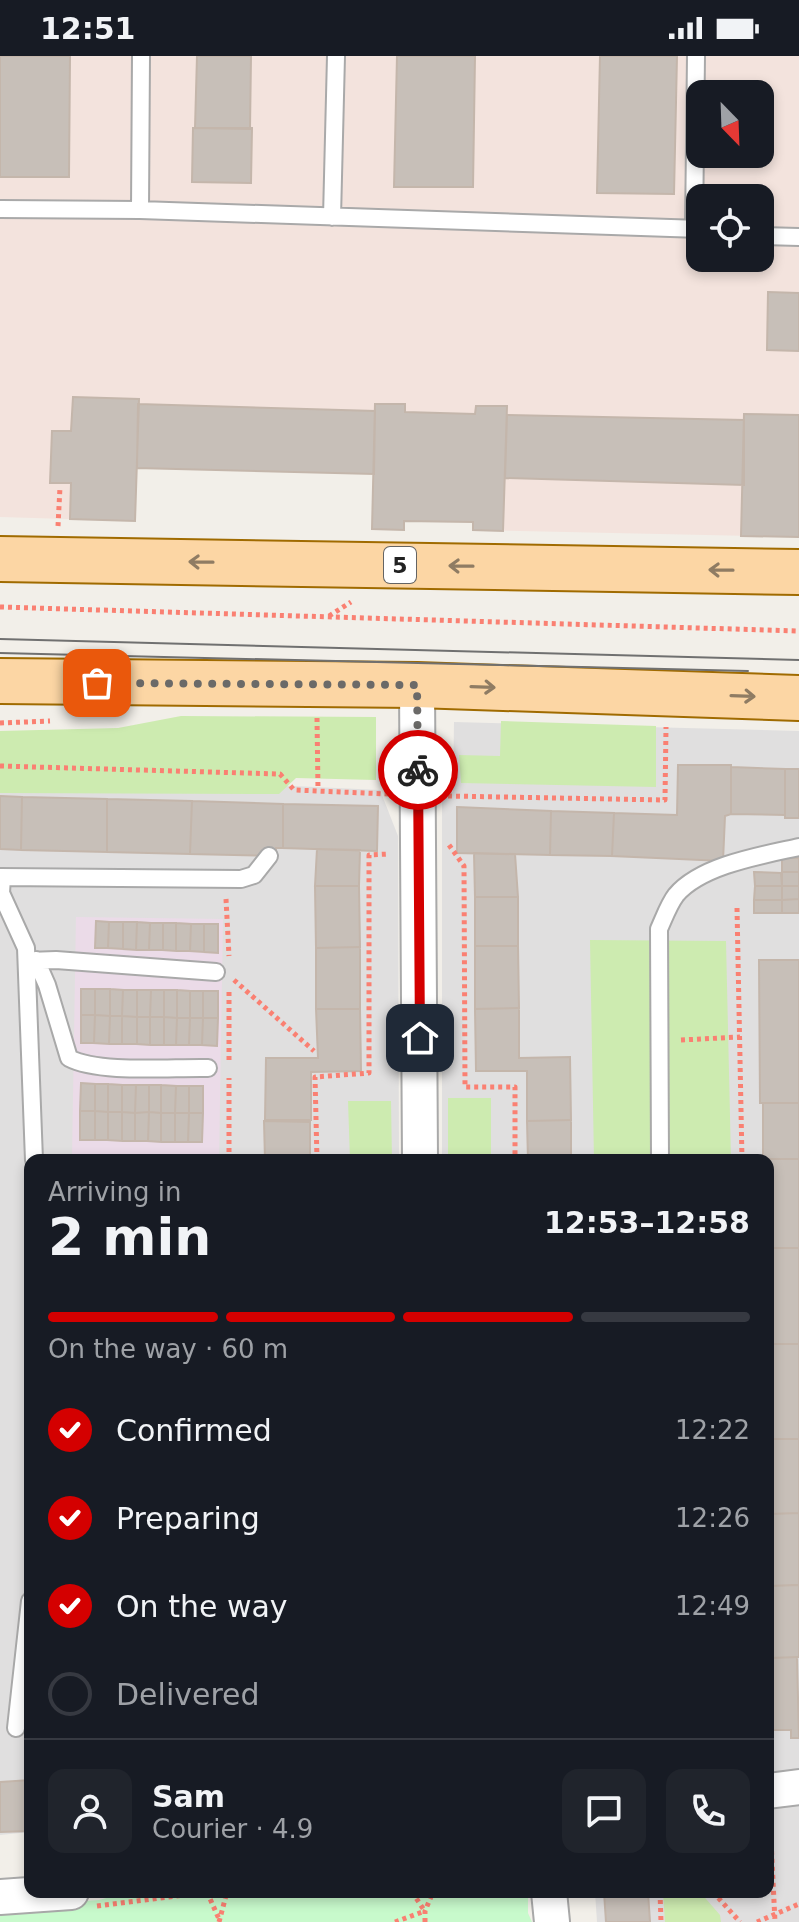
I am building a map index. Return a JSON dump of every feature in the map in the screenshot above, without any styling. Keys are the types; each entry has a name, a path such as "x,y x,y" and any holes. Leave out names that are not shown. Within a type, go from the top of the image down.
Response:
{"main road":[{"name":"5","path":"0,559 799,572"},
{"path":"0,681 417,685 799,698"}],"street":[{"path":"417,685 420,1154"},
{"path":"774,1800 799,1787"},
{"path":"0,1897 24,1898"},
{"path":"42,1898 84,1899"},
{"path":"550,1898 552,1922"}],"lane":[{"path":"140,210 141,56"},
{"path":"332,217 336,56"},
{"path":"696,56 697,184"},
{"path":"0,209 140,210 686,229"},
{"path":"774,236 799,237"},
{"path":"660,1154 659,929 676,895 696,879 737,862 799,847"},
{"path":"208,1068 121,1067 77,1062 69,1058 47,985 31,960 1,893 1,877 241,879 254,875 269,856"},
{"path":"31,960 225,970"},
{"path":"31,960 34,1154"},
{"path":"16,1728 24,1655"}],"path":[{"path":"58,527 60,487"},
{"path":"0,607 799,631"},
{"path":"317,710 318,789"},
{"path":"443,809 443,795 665,800 666,719"},
{"path":"0,766 280,774 294,790 397,795"},
{"path":"442,836 464,866 465,1087 515,1087 515,1154"},
{"path":"317,1154 315,1074 369,1073 369,855 397,853"},
{"path":"225,878 225,970 314,1051"},
{"path":"737,908 742,1154"},
{"path":"659,1042 740,1037"},
{"path":"209,1898 219,1921"},
{"path":"219,1921 225,1898"},
{"path":"416,1898 425,1911"},
{"path":"425,1922 425,1911 430,1898"},
{"path":"660,1898 661,1922"},
{"path":"718,1898 740,1922"},
{"path":"773,1898 774,1918"},
{"path":"757,1922 774,1918 799,1904"},
{"path":"395,1922 425,1911"}],"shaded area":[{"path":"0,56 799,56 799,537 473,530 472,522 405,521 404,530 372,529 373,474 137,468 135,521 0,517"},
{"path":"454,722 799,731 799,1922 597,1922 595,1898 774,1898 774,1154 442,1154 442,792 453,792"},
{"path":"0,773 380,790 398,836 399,1154 24,1154 24,1833 0,1835"},
{"path":"76,917 223,919 219,1154 72,1154"}],"green space":[{"path":"181,716 376,717 376,780 296,778 279,794 0,793 0,731 118,728"},
{"path":"501,721 656,726 656,787 461,783 459,755 500,756"},
{"path":"590,940 726,941 731,1154 594,1154"},
{"path":"448,1098 491,1098 491,1154 448,1154"},
{"path":"348,1101 391,1101 392,1154 350,1154"},
{"path":"528,1898 528,1913 532,1922 0,1922 0,1907 99,1900"},
{"path":"663,1898 705,1898 720,1915 721,1922 665,1922"}],"building":[{"path":"0,56 70,56 69,177 0,177"},
{"path":"197,56 251,56 250,129 195,128"},
{"path":"397,56 475,56 473,187 394,187"},
{"path":"600,56 677,56 674,194 597,193"},
{"path":"193,128 252,128 251,183 192,182"},
{"path":"768,292 799,293 799,351 767,350"},
{"path":"73,397 139,399 135,521 70,519 71,483 50,483 52,431 71,431"},
{"path":"138,404 375,411 374,474 137,468"},
{"path":"375,404 405,404 405,412 475,414 476,406 507,406 503,531 473,530 473,522 404,521 404,530 372,529"},
{"path":"744,414 799,415 799,537 741,536"},
{"path":"507,415 744,420 744,485 505,478"},
{"path":"678,765 731,765 731,814 725,816 723,861 612,856 614,813 677,815"},
{"path":"731,767 785,769 785,815 731,814"},
{"path":"785,769 799,769 799,818 785,818"},
{"path":"0,796 22,797 21,850 0,849"},
{"path":"22,797 107,799 107,852 21,850"},
{"path":"107,799 192,801 190,854 107,852"},
{"path":"192,801 283,804 283,848 276,848 276,856 190,854"},
{"path":"283,804 378,806 377,851 283,848"},
{"path":"457,807 551,811 550,855 457,853"},
{"path":"551,811 614,813 612,856 550,855"},
{"path":"317,849 360,850 359,886 315,886"},
{"path":"474,853 515,854 518,897 475,897"},
{"path":"782,858 799,858 799,872 782,872"},
{"path":"754,872 781,873 782,886 755,886"},
{"path":"782,872 799,872 799,886 782,886"},
{"path":"315,886 359,886 360,947 316,948"},
{"path":"755,886 782,886 782,900 754,900"},
{"path":"782,886 799,886 799,899 782,900"},
{"path":"475,897 518,897 518,946 475,946"},
{"path":"799,899 799,913 782,913 782,900"},
{"path":"754,900 782,900 782,913 754,913"},
{"path":"96,921 109,922 108,948 95,948"},
{"path":"109,922 123,922 123,949 108,948"},
{"path":"123,922 137,922 136,950 123,949"},
{"path":"137,922 150,923 149,950 136,950"},
{"path":"150,923 163,923 163,950 149,950"},
{"path":"163,923 176,923 176,951 163,950"},
{"path":"176,923 191,924 190,951 176,951"},
{"path":"191,924 204,924 204,952 190,951"},
{"path":"204,924 218,924 218,953 204,952"},
{"path":"475,946 518,946 519,1008 475,1009"},
{"path":"360,947 360,1009 316,1009 316,948"},
{"path":"759,960 799,960 799,1103 760,1103"},
{"path":"81,989 95,989 95,1015 81,1015"},
{"path":"95,989 110,989 110,1016 95,1015"},
{"path":"110,989 123,990 122,1016 110,1016"},
{"path":"123,990 137,990 137,1017 122,1016"},
{"path":"137,990 151,990 150,1017 137,1017"},
{"path":"151,990 164,990 164,1017 150,1017"},
{"path":"164,990 177,990 177,1018 164,1017"},
{"path":"177,990 190,991 190,1018 177,1018"},
{"path":"190,991 203,991 203,1018 190,1018"},
{"path":"203,991 218,991 218,1018 203,1018"},
{"path":"519,1008 519,1058 570,1057 571,1120 527,1121 527,1071 476,1071 475,1009"},
{"path":"316,1009 360,1009 361,1071 311,1072 311,1120 265,1120 266,1058 318,1058"},
{"path":"81,1015 95,1015 94,1043 81,1043"},
{"path":"95,1015 110,1016 109,1044 94,1043"},
{"path":"110,1016 122,1016 122,1044 109,1044"},
{"path":"122,1016 137,1017 137,1044 122,1044"},
{"path":"137,1017 150,1017 150,1045 137,1044"},
{"path":"150,1017 164,1017 164,1045 150,1045"},
{"path":"164,1017 177,1018 176,1045 164,1045"},
{"path":"177,1018 190,1018 189,1045 176,1045"},
{"path":"190,1018 203,1018 202,1045 189,1045"},
{"path":"203,1018 218,1018 217,1046 202,1045"},
{"path":"81,1083 95,1084 95,1111 80,1111"},
{"path":"95,1084 108,1084 108,1112 95,1111"},
{"path":"108,1084 122,1085 122,1112 108,1112"},
{"path":"122,1085 136,1085 135,1113 122,1112"},
{"path":"136,1085 149,1085 149,1112 135,1113"},
{"path":"149,1085 161,1085 161,1113 149,1112"},
{"path":"161,1085 176,1086 175,1113 161,1113"},
{"path":"176,1086 189,1086 189,1113 175,1113"},
{"path":"189,1086 203,1086 203,1113 189,1113"},
{"path":"763,1103 799,1103 799,1159 774,1159 774,1154 763,1154"},
{"path":"80,1111 95,1111 95,1140 80,1140"},
{"path":"95,1111 108,1112 108,1140 95,1140"},
{"path":"108,1112 122,1112 122,1141 108,1140"},
{"path":"122,1112 135,1113 135,1141 122,1141"},
{"path":"149,1112 161,1113 161,1142 148,1141"},
{"path":"149,1112 148,1141 135,1141 135,1113"},
{"path":"161,1113 175,1113 175,1142 161,1142"},
{"path":"175,1113 189,1113 188,1142 175,1142"},
{"path":"189,1113 203,1113 202,1142 188,1142"},
{"path":"571,1120 571,1154 528,1154 527,1121"},
{"path":"264,1121 310,1122 310,1154 265,1154"},
{"path":"774,1159 799,1159 799,1248 774,1248"},
{"path":"774,1248 799,1248 799,1344 774,1344"},
{"path":"774,1344 799,1344 799,1439 774,1439"},
{"path":"774,1439 799,1439 799,1513 774,1514"},
{"path":"799,1513 799,1585 774,1586 774,1514"},
{"path":"799,1585 799,1657 774,1658 774,1586"},
{"path":"797,1657 799,1738 791,1738 791,1730 774,1730 774,1658"},
{"path":"24,1780 24,1831 0,1832 0,1782"},
{"path":"604,1898 648,1898 650,1922 606,1922"}],"tram line":[{"path":"0,639 799,660"},
{"path":"0,653 748,671"}],"way so far":[{"path":"97,683 417,685 418,770"}],"route":[{"path":"418,770 420,1038"}]}
